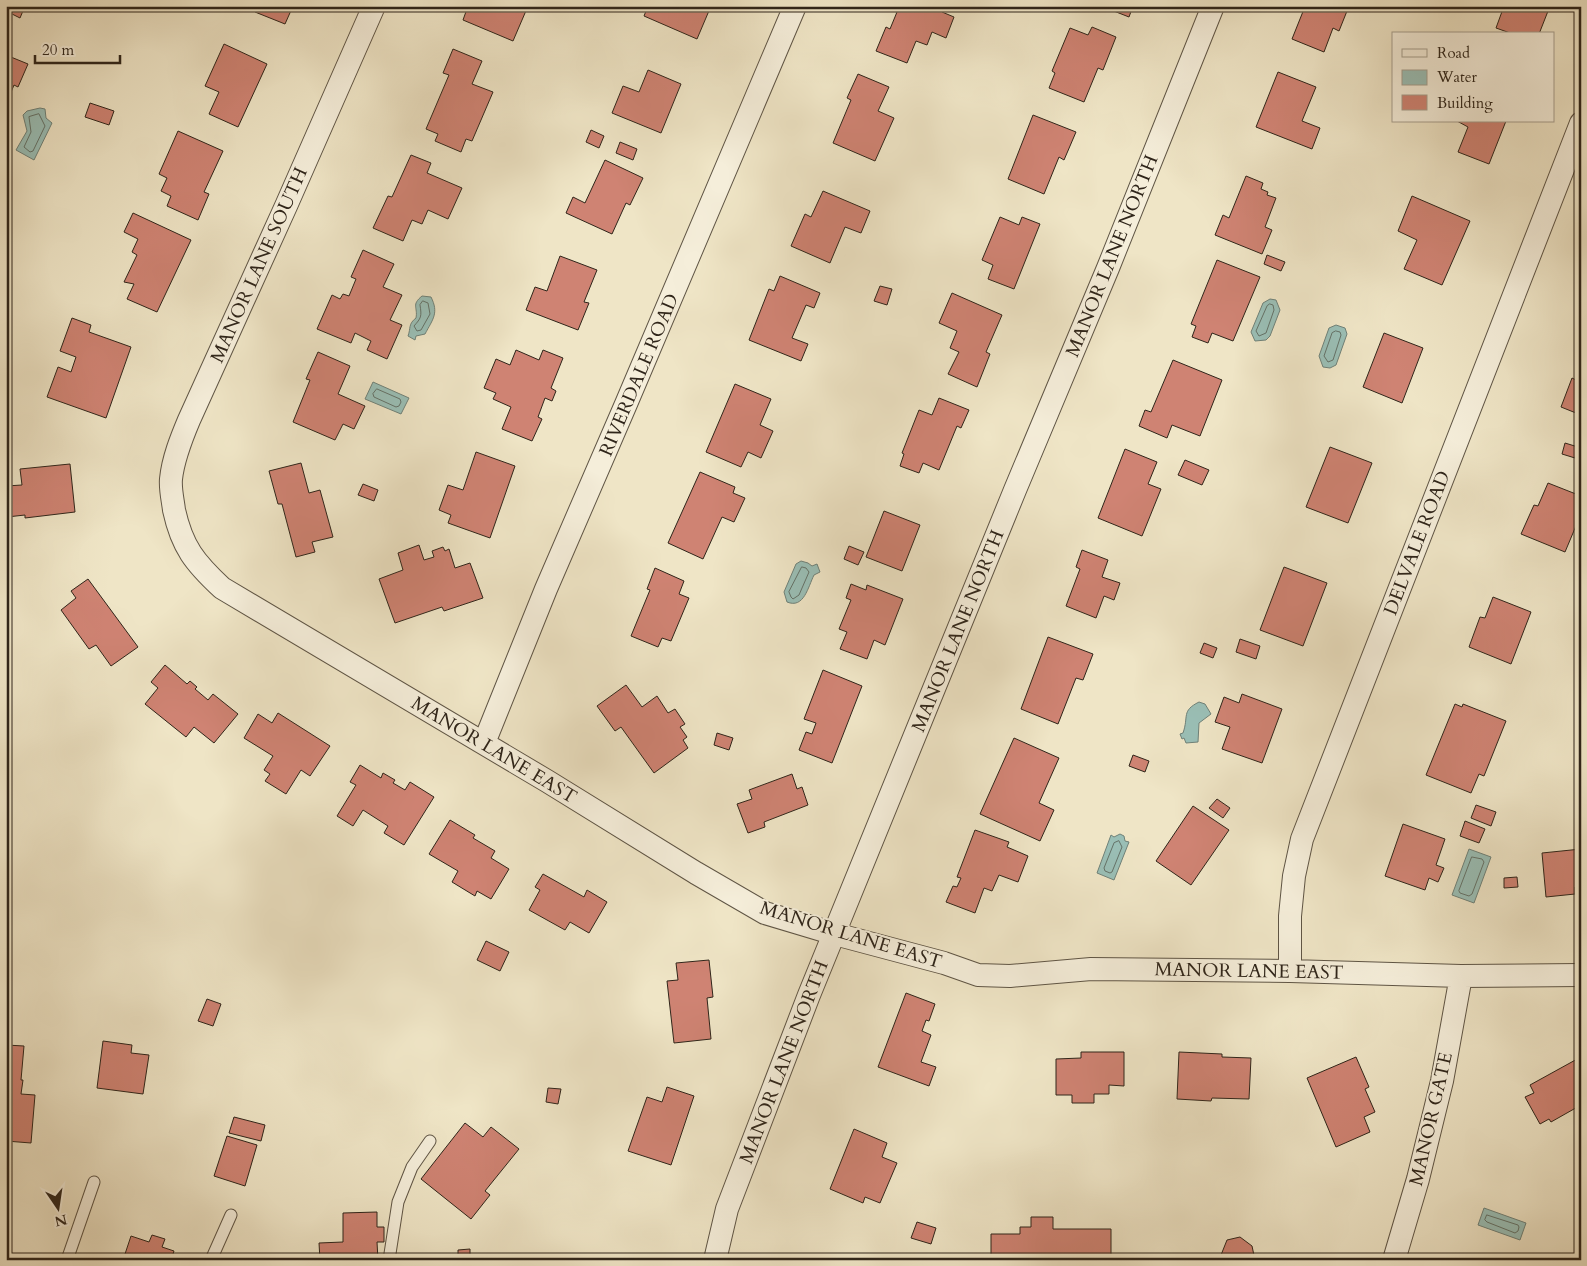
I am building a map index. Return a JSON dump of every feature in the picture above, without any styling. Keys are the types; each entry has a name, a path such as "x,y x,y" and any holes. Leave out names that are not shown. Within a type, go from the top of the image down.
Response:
{"street":[{"name":"MANOR LANE SOUTH","path":"178,528 170,481 175,455 374,6"},
{"name":"RIVERDALE ROAD","path":"484,744 546,589 795,6"},
{"name":"MANOR LANE NORTH","path":"715,1260 728,1209 806,1005 1108,268 1213,6"},
{"name":"DELVALE ROAD","path":"1290,971 1290,916 1294,876 1302,839 1581,123"},
{"name":"MANOR LANE EAST","path":"178,528 185,546 201,569 222,588 547,780 696,874 764,913 944,963 978,975 1010,976 1091,969 1290,971 1461,976 1581,975"},
{"name":"MANOR GATE","path":"1394,1260 1418,1179 1442,1081 1461,976"}],"lane":[{"path":"389,1260 398,1202 412,1167 430,1141"},
{"path":"68,1260 94,1182"},
{"path":"211,1260 231,1215"}],"water":[{"path":"40,108 45,109 46,118 52,123 34,160 16,150 27,131 23,115 27,111"},
{"path":"422,296 431,297 435,312 425,334 416,336 415,340 408,336 411,324 416,318 416,304"},
{"path":"1270,299 1276,300 1280,310 1270,336 1266,340 1255,341 1251,332 1263,303"},
{"path":"1336,325 1345,328 1347,334 1336,365 1330,368 1323,367 1319,356 1329,328"},
{"path":"373,382 409,398 401,414 365,399"},
{"path":"801,561 812,566 817,564 820,572 814,575 805,596 801,600 793,603 787,602 784,592 796,564"},
{"path":"1199,702 1205,704 1211,714 1199,723 1198,742 1186,743 1180,734 1183,733 1185,727 1186,714 1193,705"},
{"path":"1120,834 1124,836 1125,841 1129,842 1114,880 1097,873 1111,835 1114,837"},
{"path":"1469,849 1491,857 1474,903 1452,895"},
{"path":"1484,1208 1526,1223 1520,1240 1478,1225"}],"building":[{"path":"6,6 25,6 20,18 6,11"},
{"path":"257,6 293,6 285,24 255,12"},
{"path":"468,6 528,6 513,41 463,20"},
{"path":"648,6 711,6 697,39 644,16"},
{"path":"895,6 944,6 942,12 954,17 946,38 932,32 927,45 916,41 907,63 876,51 886,27 890,29 897,12 893,11"},
{"path":"1101,6 1133,6 1129,17"},
{"path":"1312,6 1349,6 1339,31 1333,28 1324,52 1292,39 1304,9 1310,11"},
{"path":"1504,6 1550,6 1540,32 1507,32 1496,28"},
{"path":"1092,27 1116,37 1103,70 1098,68 1084,102 1049,88 1055,73 1052,71 1070,28 1088,35"},
{"path":"224,44 267,64 238,127 209,114 219,92 205,86"},
{"path":"453,49 482,61 472,84 493,92 472,141 466,139 461,152 435,141 438,134 426,129 449,75 443,73"},
{"path":"6,55 28,64 18,87 14,85 9,97 6,96"},
{"path":"648,70 681,84 661,133 612,113 623,86 639,92"},
{"path":"1278,72 1316,87 1302,121 1320,128 1312,149 1256,127"},
{"path":"858,74 889,87 878,111 894,118 875,161 833,143 851,100 847,98"},
{"path":"90,103 114,111 109,125 85,117"},
{"path":"1033,115 1076,132 1064,160 1059,157 1044,194 1008,179"},
{"path":"1459,122 1506,122 1489,164 1458,152 1468,127"},
{"path":"591,130 604,136 599,148 586,142"},
{"path":"178,131 223,151 204,192 209,194 198,220 167,206 171,196 161,191 167,178 159,174"},
{"path":"620,142 637,149 633,160 616,153"},
{"path":"411,155 431,163 427,173 462,188 448,219 428,210 422,224 412,220 403,241 373,228 388,196 392,197"},
{"path":"605,160 643,178 630,205 626,203 612,234 566,213 573,197 585,203"},
{"path":"1246,176 1263,183 1261,189 1268,192 1267,195 1276,198 1265,227 1272,230 1262,254 1215,235 1223,215 1229,218"},
{"path":"823,191 870,211 861,233 845,227 830,263 791,246 805,214 811,217"},
{"path":"1412,196 1470,221 1442,285 1404,269 1417,240 1398,231"},
{"path":"133,213 191,240 157,312 127,299 134,284 124,282 137,255 132,252 138,239 124,232"},
{"path":"1000,217 1019,225 1022,217 1040,224 1014,289 988,279 993,265 982,260"},
{"path":"363,250 394,264 383,287 402,295 390,320 402,325 387,359 367,350 371,341 355,333 351,343 317,329 332,295 340,299 343,294 349,296 356,279 351,277"},
{"path":"1267,255 1285,262 1281,271 1264,264"},
{"path":"560,256 597,270 584,302 589,303 578,330 526,310 535,287 547,291"},
{"path":"1217,260 1260,277 1233,341 1212,333 1208,343 1192,337 1196,326 1191,324"},
{"path":"780,276 820,293 814,308 806,305 792,338 808,344 801,361 749,340 769,289 774,291"},
{"path":"880,286 892,289 887,305 874,301"},
{"path":"952,293 1002,315 986,352 990,354 977,387 948,374 959,352 950,348 957,331 939,323"},
{"path":"72,318 91,325 89,332 131,347 106,418 47,397 58,367 71,372 76,357 60,351"},
{"path":"1384,333 1423,348 1402,403 1363,387"},
{"path":"516,350 539,360 543,350 563,358 551,388 556,391 552,401 545,398 538,417 542,419 532,441 502,429 511,407 493,399 496,393 484,388 496,359 510,365"},
{"path":"318,352 350,366 338,394 365,406 354,429 343,424 335,440 293,422 310,380 306,379"},
{"path":"1173,360 1222,380 1200,436 1172,425 1167,438 1139,426 1145,410 1151,412"},
{"path":"1581,369 1581,415 1561,407 1572,378 1576,380"},
{"path":"735,384 771,399 760,425 773,431 761,458 748,452 741,467 706,452"},
{"path":"939,398 969,410 961,428 957,426 939,470 923,463 919,473 900,466 904,454 902,453 919,410 932,415"},
{"path":"1565,443 1578,447 1575,458 1562,454"},
{"path":"1330,447 1372,463 1348,523 1306,507"},
{"path":"1125,449 1157,462 1148,484 1161,489 1142,536 1098,518"},
{"path":"476,452 515,466 490,538 448,523 451,515 439,510 448,485 463,490"},
{"path":"1185,460 1209,470 1202,485 1178,475"},
{"path":"301,463 309,493 320,490 333,537 312,542 315,552 296,557 282,504 278,504 269,471"},
{"path":"70,464 75,512 25,518 25,515 7,517 6,486 22,485 20,469"},
{"path":"700,472 735,487 733,493 745,498 734,522 722,517 703,559 668,543"},
{"path":"1548,483 1581,496 1581,514 1565,552 1521,534 1534,505 1538,506"},
{"path":"363,484 378,490 374,501 358,495"},
{"path":"884,511 920,525 902,571 866,557"},
{"path":"419,545 424,560 434,557 432,551 443,547 445,551 449,549 455,568 470,563 483,598 444,611 442,607 395,623 379,579 403,570 398,553"},
{"path":"849,546 864,552 858,565 844,559"},
{"path":"1082,550 1108,560 1102,577 1120,583 1114,600 1104,596 1096,618 1066,606 1080,569 1076,567"},
{"path":"1284,567 1327,583 1303,646 1260,630"},
{"path":"655,568 684,581 679,594 689,598 671,641 662,638 658,647 631,636 650,590 647,589"},
{"path":"88,579 138,647 111,666 96,645 89,649 61,610 76,598 71,591"},
{"path":"851,584 866,590 867,585 903,599 885,645 874,640 867,659 840,649 847,632 839,629 851,600 846,598"},
{"path":"1493,597 1531,612 1511,664 1469,647 1480,617 1485,618"},
{"path":"1048,637 1093,654 1083,680 1076,678 1058,724 1021,709"},
{"path":"1240,639 1260,646 1256,659 1236,652"},
{"path":"1204,643 1217,648 1213,658 1200,653"},
{"path":"165,665 187,684 190,681 197,687 195,689 208,700 213,694 238,714 214,743 194,727 186,737 145,704 158,688 151,682"},
{"path":"823,670 862,686 832,763 799,750 806,732 812,734 816,723 804,719"},
{"path":"626,685 642,707 657,696 668,713 675,709 685,724 680,727 687,737 683,740 688,748 654,773 621,727 615,731 597,706"},
{"path":"1242,694 1282,709 1262,763 1222,749 1230,727 1215,722 1224,697 1239,703"},
{"path":"1455,704 1462,707 1463,704 1506,721 1484,776 1479,774 1471,793 1426,775"},
{"path":"278,713 330,746 310,776 301,770 286,794 265,781 270,774 264,770 273,756 244,738 258,714 272,723"},
{"path":"717,733 733,738 729,750 714,745"},
{"path":"1014,738 1059,758 1039,803 1054,810 1040,841 980,814"},
{"path":"1133,755 1149,761 1145,772 1129,766"},
{"path":"360,765 381,778 383,773 395,780 393,783 405,790 410,782 434,797 404,845 384,833 388,826 363,810 353,826 337,816 356,785 350,782"},
{"path":"792,774 797,789 802,787 808,805 764,822 765,827 748,833 737,804 752,799 749,790"},
{"path":"1217,799 1230,808 1223,818 1209,808"},
{"path":"1476,805 1496,812 1491,826 1471,818"},
{"path":"1193,806 1229,830 1191,885 1156,861"},
{"path":"450,820 475,835 473,838 495,851 491,858 509,869 491,899 477,891 475,896 452,882 458,871 429,854"},
{"path":"1465,821 1485,829 1479,843 1460,836"},
{"path":"1403,824 1445,839 1436,865 1444,868 1438,882 1429,878 1425,890 1385,876"},
{"path":"975,830 1009,842 1007,847 1028,856 1018,882 999,875 992,891 984,888 975,913 946,902 953,886 957,887 961,878 957,877"},
{"path":"1581,849 1581,887 1575,887 1575,894 1546,897 1542,853"},
{"path":"543,874 584,897 587,890 607,902 589,933 570,922 565,930 529,910 540,890 535,887"},
{"path":"1517,877 1518,887 1504,888 1504,878"},
{"path":"486,941 509,952 500,971 477,960"},
{"path":"709,960 713,997 707,998 711,1039 674,1043 667,981 678,980 676,963"},
{"path":"906,993 935,1004 929,1021 926,1020 922,1031 931,1035 921,1062 936,1067 929,1086 878,1067"},
{"path":"207,999 221,1004 213,1026 198,1021"},
{"path":"103,1041 132,1045 131,1053 149,1055 143,1094 97,1088"},
{"path":"6,1045 24,1046 21,1094 35,1095 31,1143 6,1141"},
{"path":"1081,1052 1124,1052 1124,1086 1109,1085 1109,1094 1094,1094 1094,1103 1072,1103 1072,1095 1056,1095 1056,1059 1081,1058"},
{"path":"1179,1052 1222,1054 1222,1057 1251,1058 1249,1099 1212,1098 1211,1101 1177,1099"},
{"path":"1356,1057 1369,1087 1365,1089 1375,1112 1364,1117 1370,1132 1336,1147 1307,1078"},
{"path":"1579,1058 1581,1061 1581,1105 1551,1122 1549,1119 1540,1124 1525,1097 1534,1093 1530,1085"},
{"path":"667,1087 694,1096 671,1165 628,1151 647,1097 662,1102"},
{"path":"548,1088 561,1089 558,1104 546,1102"},
{"path":"234,1117 265,1125 261,1141 229,1133"},
{"path":"465,1123 483,1137 491,1127 519,1149 485,1191 490,1195 471,1219 421,1179"},
{"path":"854,1129 887,1143 882,1157 897,1163 880,1203 865,1197 863,1203 830,1189"},
{"path":"227,1136 257,1145 245,1186 214,1176"},
{"path":"377,1212 377,1227 384,1227 384,1242 377,1242 378,1260 320,1260 319,1243 343,1242 343,1213"},
{"path":"1031,1217 1053,1217 1053,1229 1111,1229 1111,1260 991,1260 991,1234 1020,1234 1020,1227 1031,1227"},
{"path":"917,1222 936,1228 931,1244 911,1238"},
{"path":"152,1235 165,1239 162,1247 174,1251 171,1260 123,1260 131,1236 149,1242"},
{"path":"1240,1237 1252,1246 1255,1260 1222,1260 1221,1255 1227,1240"},
{"path":"470,1249 470,1255 485,1255 485,1260 438,1260 438,1255 458,1255 458,1250"}]}
